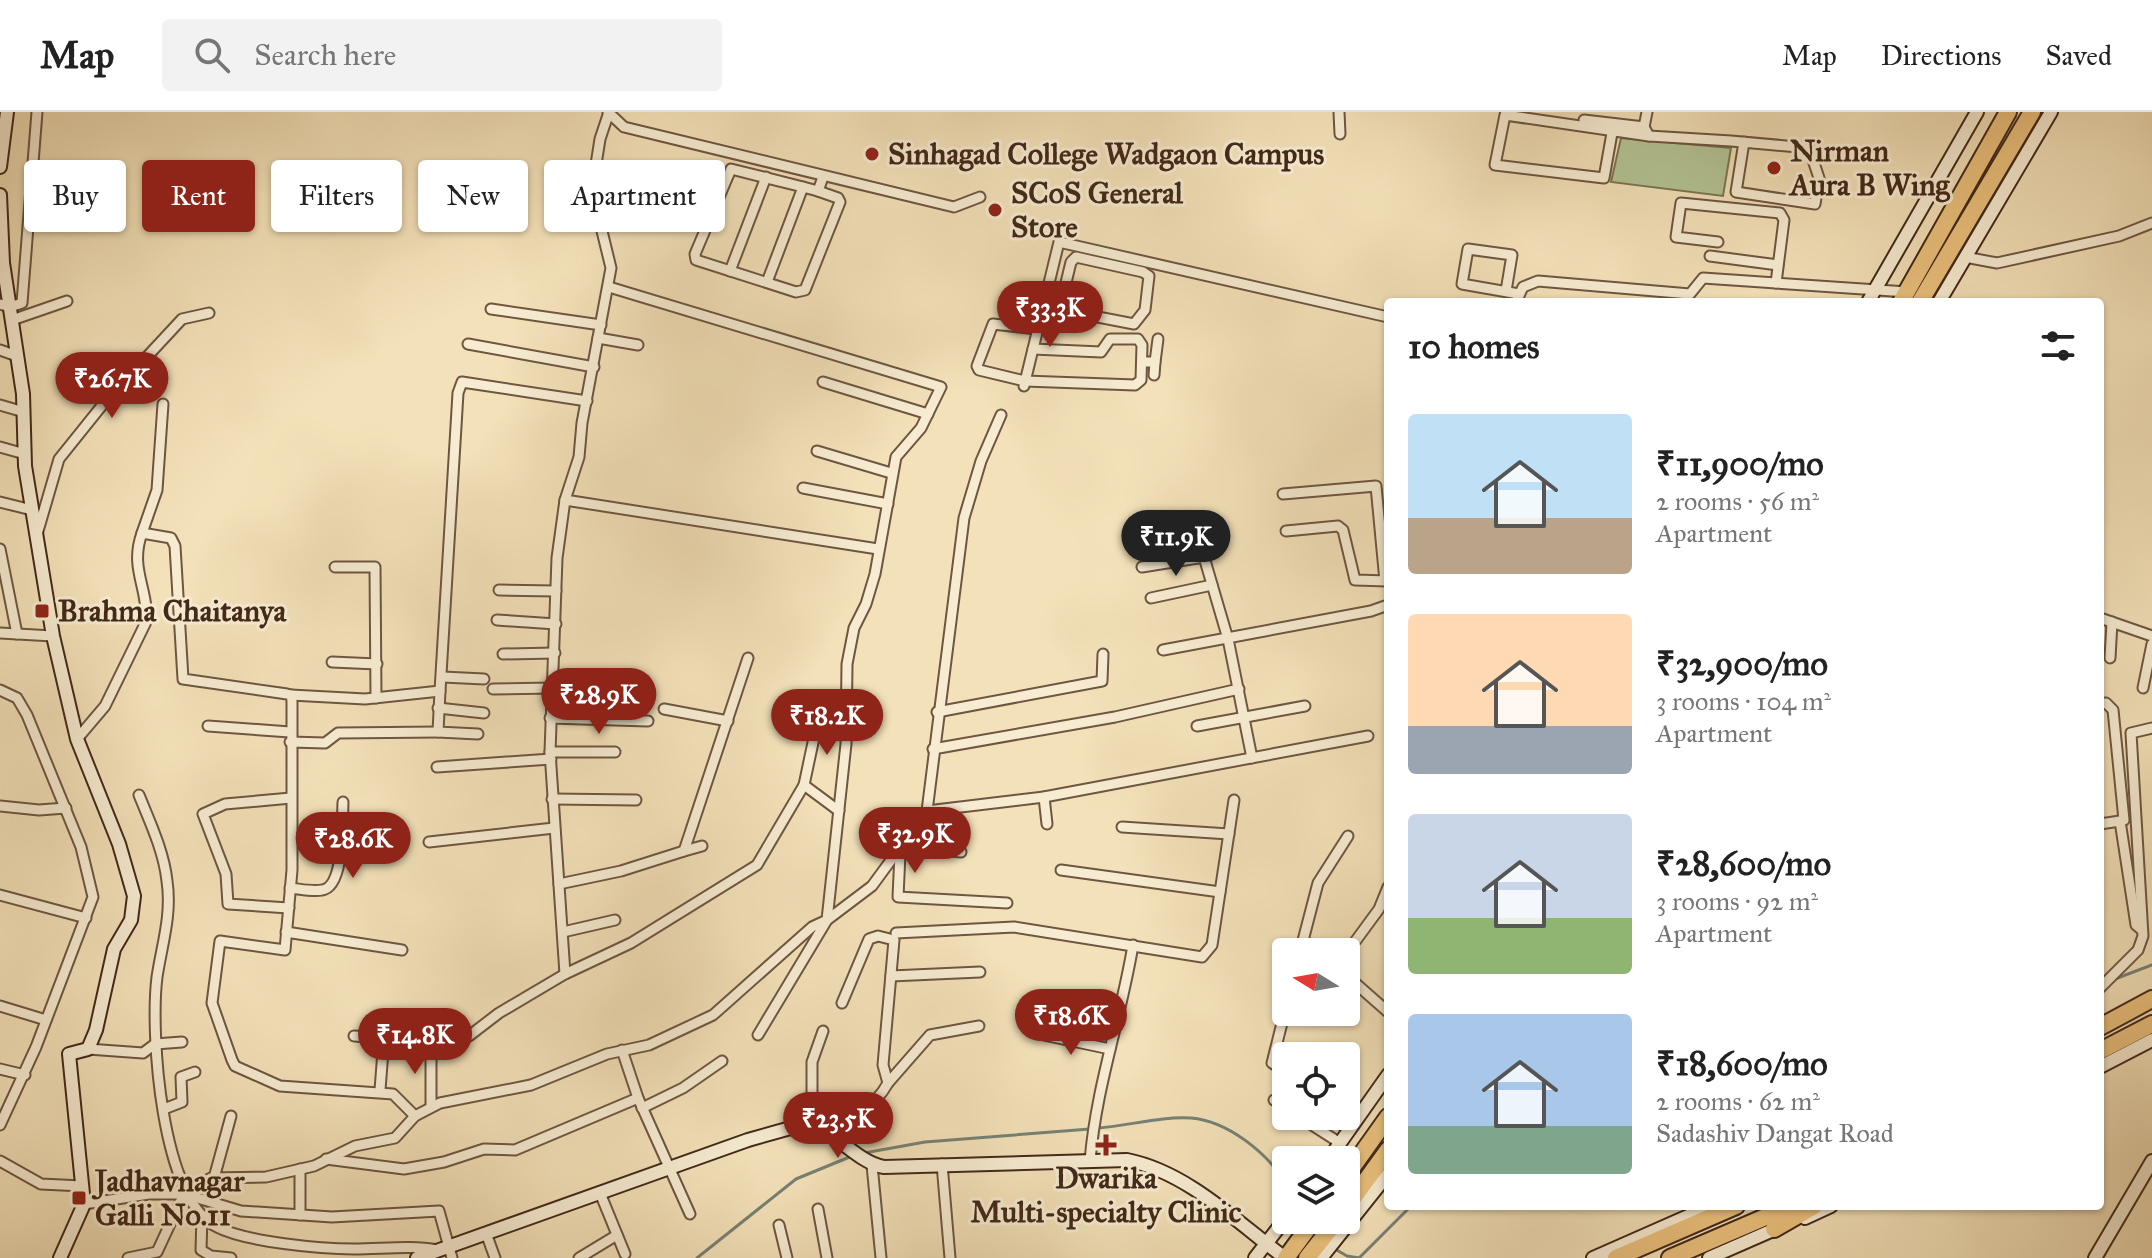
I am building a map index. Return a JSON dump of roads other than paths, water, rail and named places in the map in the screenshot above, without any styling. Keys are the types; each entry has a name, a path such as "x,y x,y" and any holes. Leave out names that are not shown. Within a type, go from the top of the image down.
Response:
{"highway":[{"path":"1910,298 2008,112"},
{"path":"1910,298 2032,112"},
{"path":"2104,1025 2152,999"},
{"path":"2104,1049 2152,1024"},
{"path":"1360,1156 1384,1123"},
{"path":"1360,1193 1384,1156"},
{"path":"1616,1258 1726,1210"},
{"path":"1670,1258 1781,1210"},
{"path":"1774,1229 1807,1210"},
{"path":"1285,1258 1304,1234"},
{"path":"1317,1254 1332,1234"}],"street":[{"path":"0,167 7,112"},
{"path":"7,310 22,303 37,112"},
{"path":"565,974 550,755 556,591 565,500 579,457 609,287 610,257 592,190 600,139 608,112 624,127 954,207 980,197"},
{"path":"1339,112 1340,134"},
{"path":"1646,132 1647,112"},
{"path":"1871,298 1977,112"},
{"path":"1941,298 2051,112"},
{"path":"1612,133 1604,178 1495,165 1505,115 1612,133 1646,132"},
{"path":"1584,120 1646,132 1809,148 1819,178 1815,204 1736,192 1744,142"},
{"path":"735,168 803,187 840,202 805,290 796,292 696,260 695,254 727,172 735,168"},
{"path":"730,271 766,177"},
{"path":"818,191 823,177"},
{"path":"767,282 803,187"},
{"path":"0,195 7,310 17,356 32,510 53,636 77,739 119,844 134,896 131,920 114,949 96,1030 88,1049"},
{"path":"1718,242 1676,237 1681,203 1688,201 1780,213 1784,220 1776,283"},
{"path":"1965,257 1997,263 2119,236 2152,223"},
{"path":"1024,384 1055,244 1060,242 1384,316"},
{"path":"1506,291 1512,255 1468,249 1462,284 1506,291 1517,298 1523,287 1538,281 1690,294 1703,278 1877,288 1906,298"},
{"path":"1710,256 1778,265"},
{"path":"1076,257 1149,276 1145,310 1134,324 1067,311 1062,307 1064,291 1071,262 1076,257"},
{"path":"609,287 941,387 928,414 896,457 875,574 854,628 847,664 846,744 827,920 758,1035"},
{"path":"1046,288 1064,291"},
{"path":"7,310 67,301"},
{"path":"491,309 601,325"},
{"path":"36,538 59,459 182,319 209,313"},
{"path":"1033,349 1101,352 1110,339 1138,339 1142,345 1141,380 1135,385 1024,384 983,373 977,366 993,324 1037,329"},
{"path":"598,338 638,345"},
{"path":"1154,375 1158,339"},
{"path":"468,344 594,367"},
{"path":"0,350 17,356"},
{"path":"1142,362 1155,362"},
{"path":"438,732 458,393 462,382 587,401"},
{"path":"823,382 928,414"},
{"path":"77,739 105,706 146,622 147,610 136,569 142,533 157,490 163,404"},
{"path":"0,405 24,412"},
{"path":"128,1258 157,1252 184,1194 214,1178 266,1177 300,1169 355,1146 395,1138 415,1116 431,1107 531,1085 622,1050 649,1045 713,1015 812,927 827,920 872,886 902,850 927,811 937,712 964,518 981,461 1001,415"},
{"path":"0,447 25,454"},
{"path":"817,451 891,473"},
{"path":"1283,494 1376,486 1384,562"},
{"path":"803,488 888,504"},
{"path":"565,500 878,549"},
{"path":"0,502 32,510"},
{"path":"1286,531 1338,526 1343,530 1355,580 1384,581"},
{"path":"142,533 164,535 171,538 175,546 183,679 291,695 376,698 440,691"},
{"path":"0,549 17,634"},
{"path":"1142,567 1204,557 1228,639 1252,758"},
{"path":"335,567 375,567 376,698"},
{"path":"1151,598 1212,585"},
{"path":"499,590 556,591"},
{"path":"1163,650 1384,606"},
{"path":"2104,619 2152,636"},
{"path":"497,620 556,624"},
{"path":"2110,658 2112,622"},
{"path":"0,633 53,636"},
{"path":"2143,688 2152,644"},
{"path":"503,654 555,653"},
{"path":"937,712 1102,681 1105,675 1103,654"},
{"path":"684,851 748,658"},
{"path":"332,662 377,664"},
{"path":"443,677 484,679"},
{"path":"493,689 553,688"},
{"path":"933,749 1115,717 1239,689"},
{"path":"0,690 12,694 21,704 66,808 91,878 93,897 25,1075 4,1107 0,1125"},
{"path":"291,695 290,888 285,950 220,941 212,1003 235,1066 280,1086 380,1090 399,1098 415,1116"},
{"path":"431,1107 431,1043 469,1036 499,1013 565,974 631,943 757,865 804,785 822,700"},
{"path":"2104,703 2113,710 2124,820 2104,823"},
{"path":"1197,726 1305,706"},
{"path":"438,708 484,713"},
{"path":"664,709 728,721"},
{"path":"550,718 648,721"},
{"path":"208,726 325,743 338,733 478,734"},
{"path":"2104,984 2138,950 2146,935 2131,733 2152,728"},
{"path":"927,811 1044,797 1368,736"},
{"path":"437,767 550,755 615,752"},
{"path":"804,785 839,811"},
{"path":"139,795 167,880 168,925 157,977 155,1044 164,1109 184,1194 215,1227 270,1242 336,1249 417,1246 446,1252"},
{"path":"1044,797 1047,824"},
{"path":"289,908 228,904 226,874 203,814 225,804 291,798"},
{"path":"552,799 636,800"},
{"path":"896,933 1014,927 1202,957 1212,945 1234,800"},
{"path":"290,888 325,890 333,884 338,871 343,802"},
{"path":"0,806 39,810 66,808"},
{"path":"2120,821 2136,925 2146,935"},
{"path":"1122,827 1229,834"},
{"path":"429,842 554,828"},
{"path":"1304,938 1318,883 1348,836"},
{"path":"559,884 621,871 702,846"},
{"path":"902,850 961,852"},
{"path":"902,850 898,897 1007,903"},
{"path":"1061,870 1220,892"},
{"path":"0,895 86,918"},
{"path":"1358,938 1384,897"},
{"path":"563,932 615,920"},
{"path":"286,932 402,950"},
{"path":"842,1003 869,939 878,936 894,940 883,1065 888,1083"},
{"path":"1090,1161 1095,1116 1124,1003 1133,945"},
{"path":"891,976 980,972"},
{"path":"1360,987 1384,1008"},
{"path":"0,1006 46,1020"},
{"path":"417,1258 446,1252 486,1233 748,1140 863,1110 878,1101 888,1083 930,1035 979,1026"},
{"path":"812,1122 812,1062 823,1031"},
{"path":"1039,1034 1110,1049"},
{"path":"354,1036 384,1038 380,1090"},
{"path":"2104,1065 2152,1040"},
{"path":"60,1258 84,1204 69,1054 88,1049 143,1053 155,1044 182,1042"},
{"path":"622,1050 640,1103 690,1214"},
{"path":"326,1159 404,1169 444,1162 484,1149 515,1150 683,1088 722,1061"},
{"path":"0,1069 25,1075"},
{"path":"164,1109 182,1102 181,1077 195,1072"},
{"path":"1360,1106 1384,1079"},
{"path":"214,1178 231,1116"},
{"path":"812,1122 833,1132 869,1163 1127,1160 1167,1172 1271,1239 1285,1258"},
{"path":"1320,1130 1340,1143"},
{"path":"1338,1146 1345,1130"},
{"path":"0,1161 41,1184 82,1186"},
{"path":"2095,1258 2152,1161"},
{"path":"869,1163 881,1258"},
{"path":"942,1164 950,1258"},
{"path":"300,1169 300,1215"},
{"path":"1360,1201 1384,1178"},
{"path":"600,1193 625,1254"},
{"path":"84,1204 149,1194 184,1194 241,1211 300,1215 356,1218 439,1211 446,1252"},
{"path":"818,1209 827,1258"},
{"path":"1593,1258 1702,1210"},
{"path":"1709,1258 1821,1210"},
{"path":"202,1216 201,1250 211,1256 231,1258"},
{"path":"779,1225 787,1258"},
{"path":"486,1233 495,1258"},
{"path":"1255,1258 1275,1234"},
{"path":"579,1258 617,1235"}],"waterway":[{"path":"2115,979 2152,965"},
{"path":"1098,1128 1168,1118 1205,1120 1245,1140 1272,1165"},
{"path":"864,1153 925,1142 1090,1129"},
{"path":"697,1258 796,1179 852,1156"},
{"path":"1335,1249 1359,1258 1407,1210"}],"place":[{"name":"Sinhagad College Wadgaon Campus","path":"872,154"},
{"name":"Nirman Aura B Wing","path":"1774,168"},
{"name":"SCoS General Store","path":"995,210"},
{"name":"Brahma Chaitanya","path":"42,611"},
{"name":"Dwarika Multi-specialty Clinic","path":"1106,1145"},
{"name":"Jadhavnagar Galli No.11","path":"79,1198"}]}
